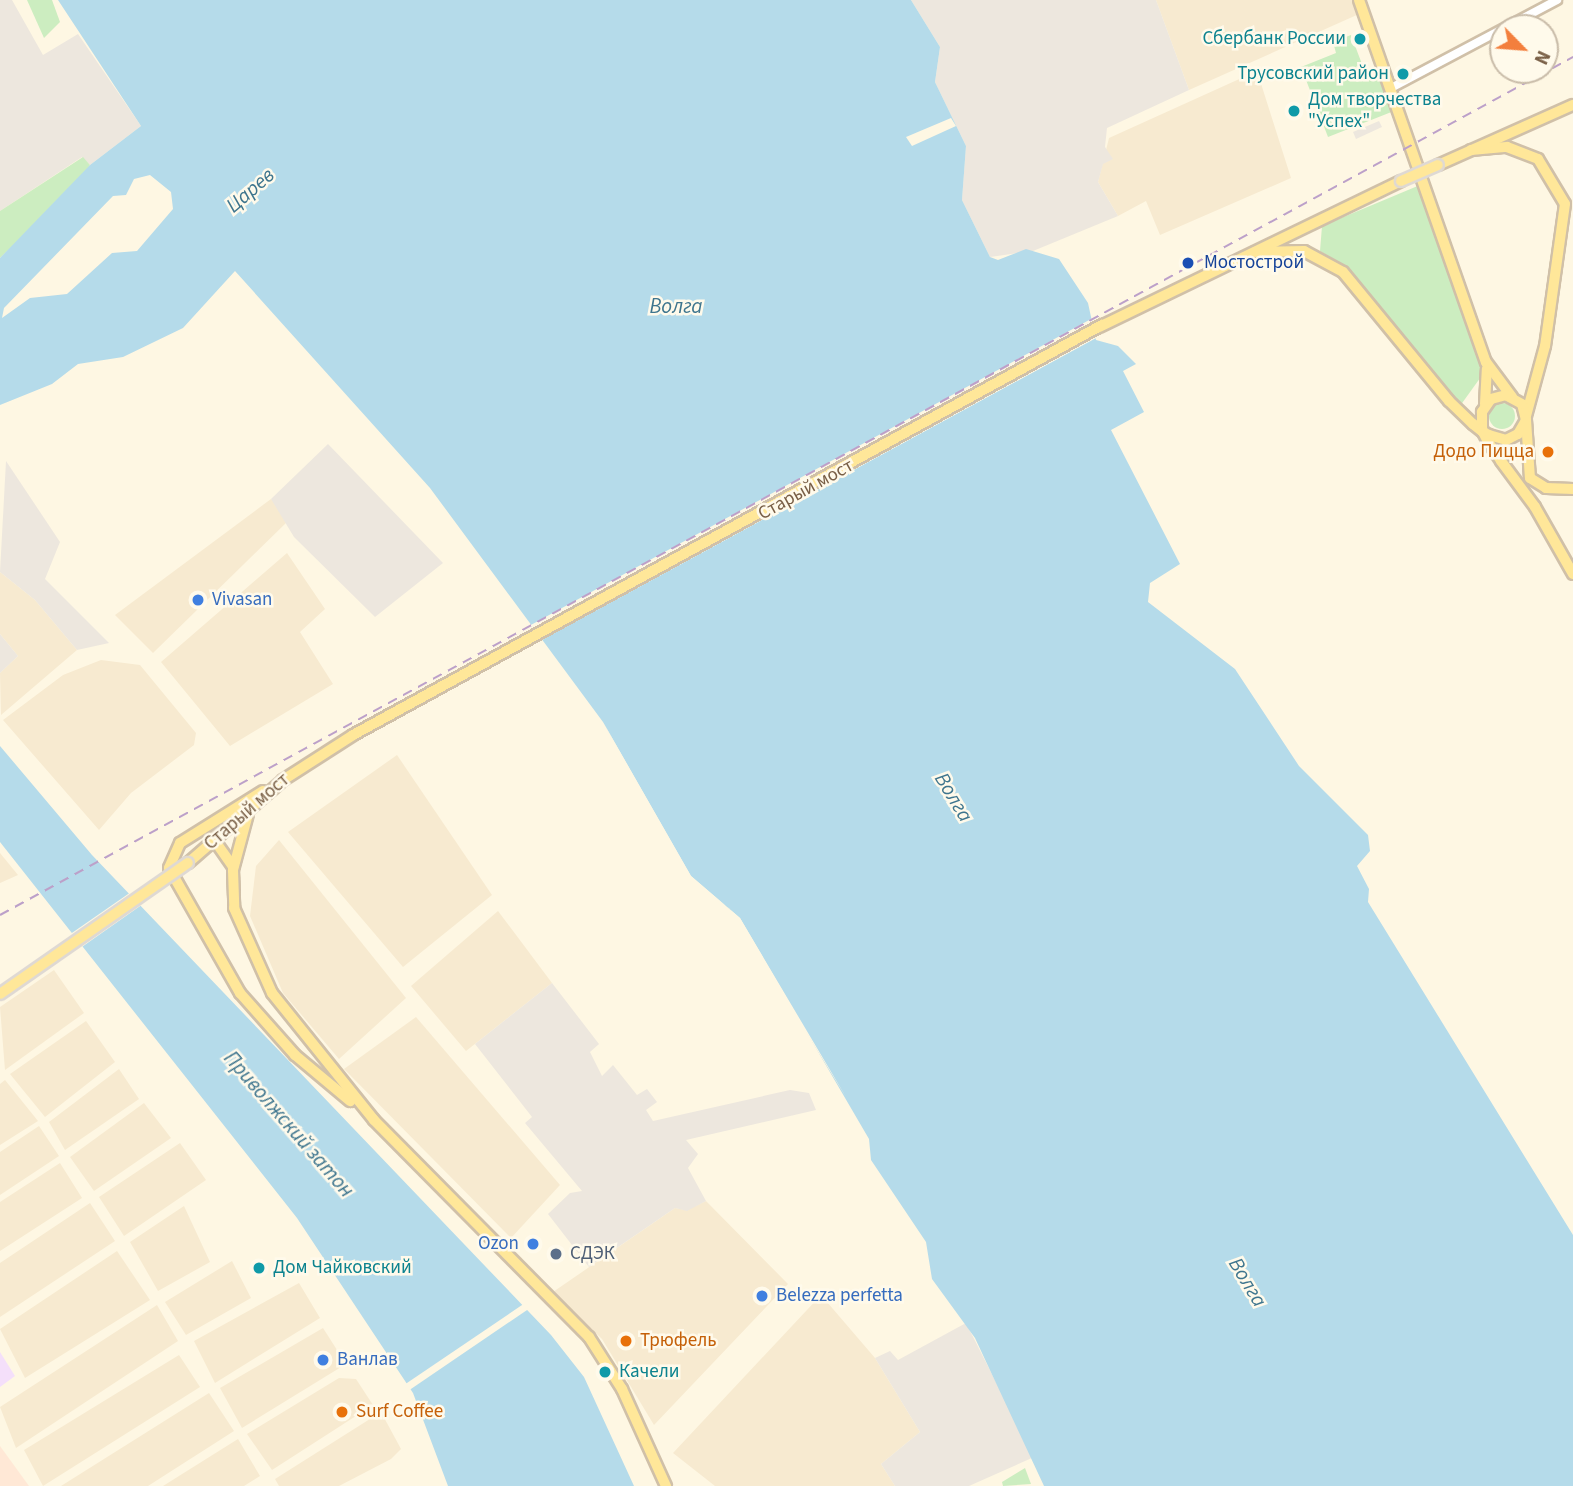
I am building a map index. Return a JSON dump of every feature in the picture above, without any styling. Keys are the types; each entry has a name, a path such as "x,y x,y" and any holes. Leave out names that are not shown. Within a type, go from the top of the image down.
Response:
{"main road":[{"path":"1359,0 1486,362 1526,418"},
{"path":"1230,260 1573,104"},
{"path":"1471,150 1507,147 1538,159 1565,204 1542,357 1526,418 1527,472 1546,488 1573,489"},
{"path":"1230,260 1276,249 1330,262 1483,432 1535,507 1573,574"},
{"name":"Старый мост","path":"0,993 188,863 215,841 245,807 353,735 1146,301 1230,260"},
{"path":"1483,432 1486,362"},
{"path":"1485,404 1512,397"},
{"path":"1483,432 1506,440 1526,418"},
{"path":"233,870 245,807"},
{"path":"245,807 180,843 169,859 176,886 216,958 295,1055 374,1120"},
{"path":"215,841 229,853 233,870 234,908 260,972 289,1019 374,1120 589,1337 622,1389 666,1486"}],"street":[{"path":"1391,88 1557,0"}],"shaded area":[{"path":"0,0 12,0 43,55 78,34 141,126 90,165 82,157 0,211"},
{"path":"911,0 1156,0 1189,90 1107,128 1105,147 1113,159 1103,164 1098,182 1118,216 1033,251 990,257 962,200 966,146 935,82 940,47"},
{"path":"1156,0 1358,0 1359,14 1189,90"},
{"path":"1257,71 1291,178 1160,235 1146,201 1118,216 1098,182 1109,138"},
{"path":"1379,121 1382,127 1356,139 1353,132"},
{"path":"328,444 443,563 375,617 294,537 271,499"},
{"path":"6,461 60,542 45,579 109,643 77,650 35,600 0,572"},
{"path":"271,499 289,520 153,653 115,615"},
{"path":"287,553 325,609 300,632 333,684 230,746 161,662"},
{"path":"0,572 35,600 77,650 1,715 0,673 18,656 0,634"},
{"path":"0,634 18,656 0,673"},
{"path":"101,660 140,665 196,733 194,745 131,793 99,830 3,720 63,675"},
{"path":"397,755 492,895 403,967 288,832"},
{"path":"279,840 406,998 339,1059 283,993 250,916 256,866"},
{"path":"0,853 18,875 0,883"},
{"path":"498,911 552,983 466,1051 411,986"},
{"path":"54,970 84,1013 5,1070 0,1007"},
{"path":"552,983 599,1044 590,1052 602,1076 613,1065 637,1095 647,1089 657,1102 646,1110 653,1121 790,1090 809,1093 816,1110 686,1140 698,1154 688,1168 706,1201 687,1211 675,1208 589,1267 548,1214 570,1193 582,1191 525,1123 532,1117 475,1044"},
{"path":"416,1017 560,1185 511,1238 344,1069"},
{"path":"86,1021 115,1062 45,1117 10,1074"},
{"path":"119,1069 139,1099 65,1150 49,1122"},
{"path":"5,1080 38,1121 0,1145 0,1084"},
{"path":"144,1103 171,1138 94,1191 70,1157"},
{"path":"39,1126 59,1156 0,1195 0,1152"},
{"path":"180,1143 206,1180 124,1236 99,1197"},
{"path":"60,1163 82,1198 0,1251 0,1202"},
{"path":"706,1201 788,1284 654,1425 602,1339 553,1292 675,1208 687,1210"},
{"path":"90,1203 115,1241 0,1317 0,1263"},
{"path":"184,1206 210,1262 158,1291 130,1242"},
{"path":"117,1251 150,1300 25,1378 0,1329"},
{"path":"232,1261 251,1298 186,1335 165,1302"},
{"path":"299,1283 320,1318 215,1383 194,1341"},
{"path":"821,1295 875,1358 920,1432 881,1464 895,1486 715,1486 673,1453"},
{"path":"157,1305 178,1341 16,1448 0,1407"},
{"path":"966,1323 1034,1457 969,1486 895,1486 881,1464 920,1432 875,1358 890,1351 898,1360"},
{"path":"323,1328 346,1364 242,1428 220,1388"},
{"path":"0,1352 15,1376 0,1387"},
{"path":"179,1355 200,1387 43,1486 24,1450"},
{"path":"339,1378 356,1379 373,1405 272,1470 247,1434"},
{"path":"209,1393 234,1431 148,1486 61,1486"},
{"path":"381,1412 401,1449 391,1459 339,1486 279,1486 275,1479"},
{"path":"238,1439 260,1476 244,1486 163,1486"},
{"path":"0,1446 29,1486 0,1486"}],"green space":[{"path":"27,0 52,0 60,22 44,38"},
{"path":"1351,35 1368,80 1382,75 1394,111 1328,137 1301,67 1336,53 1333,42"},
{"path":"83,157 90,165 79,183 0,258 0,211"},
{"path":"1420,185 1483,374 1460,406 1349,269 1320,251 1322,226"},
{"path":"1502,403 1511,407 1515,416 1511,425 1502,429 1493,425 1489,416 1493,407"},
{"path":"1025,1468 1031,1484 1003,1486 1002,1482"}],"water":[{"name":"Волга","path":"58,0 911,0 940,47 935,82 966,146 962,200 990,257 998,260 1026,249 1059,259 1088,303 1096,340 1118,346 1136,364 1123,371 1144,412 1111,430 1180,564 1150,583 1148,602 1235,669 1299,766 1368,835 1370,851 1357,866 1369,889 1368,902 1573,1235 1573,1486 1044,1486 975,1338 932,1279 926,1242 871,1160 869,1139 740,918 691,876 603,722 430,488 235,271 183,328 123,357 78,364 52,384 0,405 0,258 90,165 141,126","holes":["150,175 171,192 173,209 137,251 112,253 67,294 30,298 2,318 4,308 113,196 126,195 134,179"]},
{"name":"Приволжский затон","path":"0,746 92,855 551,1335 584,1377 634,1486 448,1486 413,1393 297,1218 0,842"}],"pier":[{"path":"951,118 956,126 912,146 906,137"},
{"path":"1091,319 1098,337 540,641 529,626"},
{"path":"603,722 691,876 726,906 688,878"},
{"path":"131,892 143,904 79,949 69,935"},
{"path":"731,910 740,918 846,1097"},
{"path":"525,1303 530,1308 408,1391 404,1385"}],"railway":[{"path":"0,915 1573,57"}],"place":[{"name":"Сбербанк России","path":"1360,39"},
{"name":"Трусовский район","path":"1403,74"},
{"name":"Дом творчества \"Успех\"","path":"1294,111"},
{"name":"Мостострой","path":"1188,263"},
{"name":"Додо Пицца","path":"1548,452"},
{"name":"Vivasan","path":"198,600"},
{"name":"Ozon","path":"533,1244"},
{"name":"СДЭК","path":"556,1254"},
{"name":"Дом Чайковский","path":"259,1268"},
{"name":"Belezza perfetta","path":"762,1296"},
{"name":"Трюфель","path":"626,1341"},
{"name":"Ванлав","path":"323,1360"},
{"name":"Качели","path":"605,1372"},
{"name":"Surf Coffee","path":"342,1412"}],"water label":[{"name":"Царев","path":"250,190"}]}
